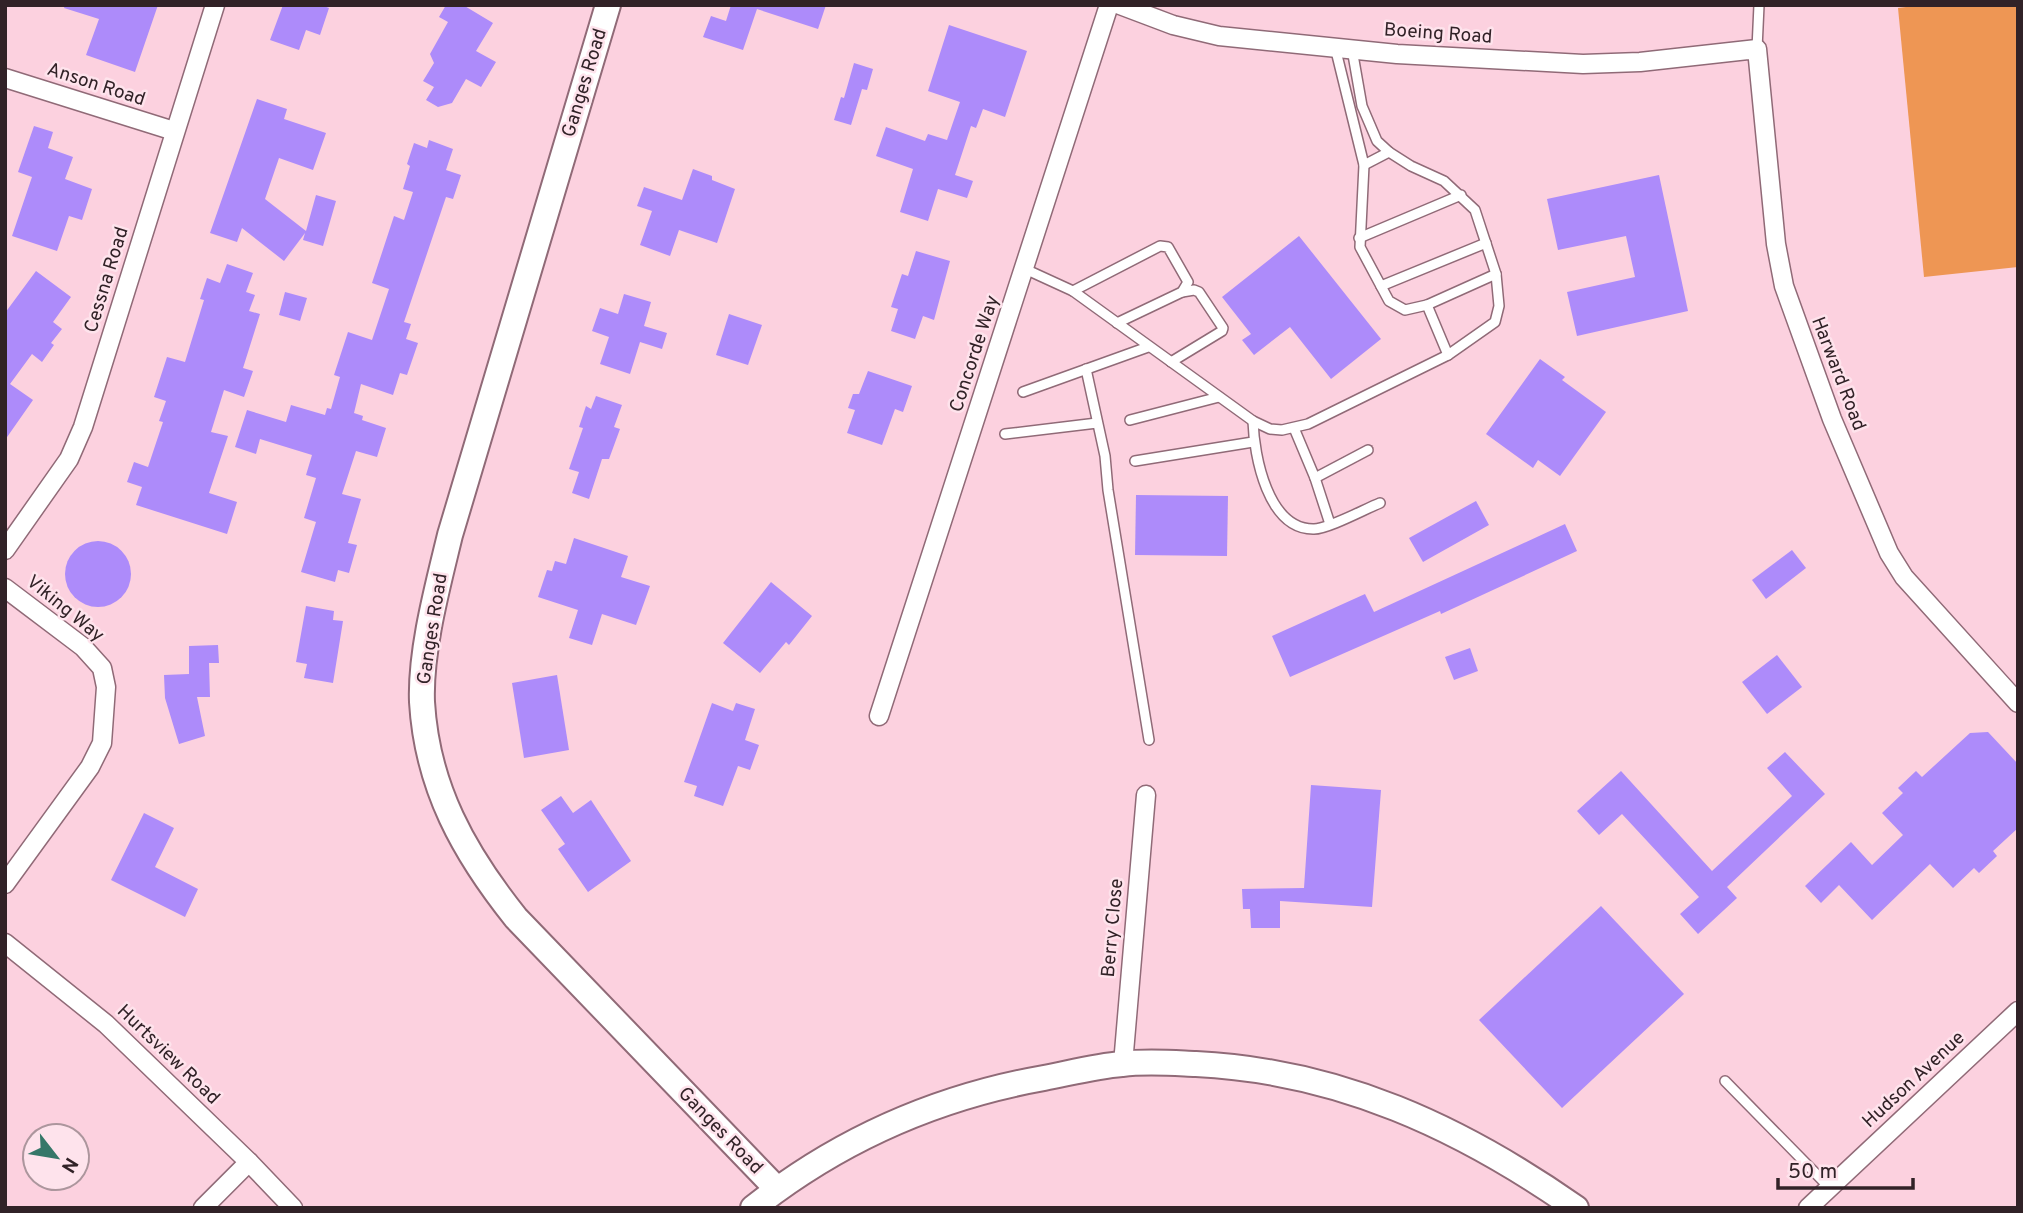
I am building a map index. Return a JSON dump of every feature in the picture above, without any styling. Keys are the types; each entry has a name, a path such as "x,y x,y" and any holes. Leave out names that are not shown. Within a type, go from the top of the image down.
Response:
{"street":[{"name":"Cessna Road","path":"5,550 69,459 83,427 215,5"},
{"name":"Ganges Road","path":"608,5 450,535 426,657 422,700 427,747 451,820 489,884 516,918 777,1189"},
{"name":"Concorde Way","path":"879,716 1109,5"},
{"name":"Boeing Road","path":"1120,5 1196,32 1344,48 1583,64 1640,62 1757,49"},
{"name":"Harward Road","path":"1757,49 1776,244 1784,286 1832,419 1889,553 1905,577 2018,703"},
{"name":"Anson Road","path":"5,78 174,131"},
{"name":"Viking Way","path":"5,588 83,647 102,668 106,687 102,743 90,767 5,884"},
{"name":"Berry Close","path":"1123,1064 1146,795"},
{"name":"Hurtsview Road","path":"5,943 106,1024 293,1208"},
{"name":"Hudson Avenue","path":"1808,1208 2018,1012"},
{"path":"753,1208 824,1158 910,1114 996,1086 1123,1064 1230,1066 1332,1086 1409,1112 1455,1133 1536,1180 1576,1208"},
{"path":"203,1208 249,1162"}],"lane":[{"name":"Harward Road","path":"1757,49 1759,5"},
{"path":"1025,269 1073,291 1253,421 1270,429 1294,428 1315,421 1448,355 1495,322 1499,306 1496,274 1475,210 1444,181 1411,166 1377,141 1362,106 1344,48"},
{"path":"1344,48 1364,165 1360,247 1389,301 1405,310 1427,305 1496,274"},
{"path":"1364,165 1389,152"},
{"path":"1359,238 1461,195"},
{"path":"1381,286 1486,243"},
{"path":"1073,291 1165,246 1188,282 1182,292"},
{"path":"1117,323 1182,292 1199,292 1223,328 1222,331 1171,362"},
{"path":"1427,305 1448,355"},
{"path":"1023,391 1149,347"},
{"path":"1086,369 1105,456 1108,490 1149,740"},
{"path":"1130,420 1219,397"},
{"path":"1253,421 1253,442 1265,486 1284,517 1297,527 1316,529 1380,503"},
{"path":"1005,434 1097,423"},
{"path":"1294,428 1315,478 1329,524"},
{"path":"1135,461 1253,442"},
{"path":"1315,478 1368,450"},
{"path":"1725,1081 1829,1187"}],"shaded area":[{"path":"1922,5 2018,5 2018,267 1924,277 1898,8"}],"building":[{"path":"65,5 158,5 135,72 86,55 99,19 64,8"},
{"path":"283,5 321,5 329,8 320,35 306,30 299,50 270,40"},
{"path":"446,5 463,5 493,23 476,51 496,62 481,87 466,79 452,103 438,107 426,100 434,87 423,81 434,63 430,54 448,22 439,17"},
{"path":"731,5 826,5 818,29 757,9 743,50 703,37 711,16 726,21"},
{"path":"949,25 1027,51 1005,117 983,109 976,128 971,126 955,175 973,181 967,198 938,189 928,221 900,212 913,169 876,156 886,127 925,141 928,134 947,140 960,102 928,91"},
{"path":"854,63 873,69 867,90 862,89 851,125 834,120 841,97 844,98"},
{"path":"257,99 287,109 284,119 326,133 313,170 279,158 265,199 306,231 316,195 336,201 323,246 303,240 305,233 284,261 242,228 237,242 210,233"},
{"path":"34,126 53,132 48,148 73,157 65,179 92,189 82,220 69,216 57,251 12,236 32,177 18,172"},
{"path":"429,140 453,149 446,170 461,175 453,199 446,197 404,322 411,324 406,339 418,343 407,375 400,373 393,395 361,384 354,413 363,416 362,420 386,428 377,457 356,451 342,494 361,499 348,543 357,545 349,573 338,570 335,582 301,572 316,522 304,518 316,478 306,475 312,455 260,439 256,454 235,447 247,410 286,422 291,405 325,415 327,408 331,409 340,377 334,375 348,332 372,340 389,289 372,283 394,216 404,220 413,192 403,189 414,143 427,148"},
{"path":"693,169 735,189 717,243 679,230 670,256 640,245 652,211 637,206 644,187 682,200"},
{"path":"1659,175 1688,311 1577,336 1567,292 1635,277 1626,236 1558,250 1547,199"},
{"path":"1299,236 1381,339 1331,379 1290,327 1254,355 1242,340 1251,334 1222,297"},
{"path":"916,251 950,261 934,320 923,316 915,339 891,331 898,309 891,307 902,274 908,276"},
{"path":"227,264 253,273 246,292 255,295 249,311 260,314 243,368 253,371 244,397 224,390 211,432 228,436 209,493 237,502 227,534 136,505 142,487 127,482 134,462 148,467 163,422 159,421 166,401 154,397 167,357 185,362 204,300 200,299 207,278 220,283"},
{"path":"36,271 71,297 53,322 62,329 51,343 54,345 42,362 32,354 10,384 33,400 5,440 5,313"},
{"path":"285,292 307,298 300,321 279,315"},
{"path":"624,294 651,302 644,326 667,333 662,349 640,342 630,374 600,364 609,337 592,331 600,308 618,314"},
{"path":"729,314 762,325 748,365 716,355"},
{"path":"1540,359 1565,377 1562,380 1606,412 1560,476 1538,460 1533,468 1486,434"},
{"path":"868,371 912,386 903,412 895,409 882,445 847,433 855,410 848,408 853,394 859,394"},
{"path":"596,396 622,405 614,427 620,429 609,459 602,459 589,499 572,493 579,472 569,469 583,428 579,427 586,406 591,409"},
{"path":"1136,495 1228,496 1227,556 1135,555"},
{"path":"1476,501 1489,525 1423,562 1409,538"},
{"path":"1565,524 1577,551 1441,614 1440,611 1290,677 1272,636 1365,594 1374,612"},
{"path":"574,538 628,556 621,577 650,586 636,625 602,614 592,645 569,638 578,610 538,597 547,570 552,571 555,561 566,564"},
{"path":"104,541 122,550 129,561 129,587 122,598 111,605 92,607 74,598 67,587 65,568 74,550 85,543"},
{"path":"1792,550 1806,568 1766,599 1752,580"},
{"path":"771,582 812,616 789,645 786,642 760,673 723,643"},
{"path":"306,606 334,611 333,620 343,621 333,683 304,678 307,664 296,662"},
{"path":"218,645 219,663 209,663 210,697 197,697 205,736 179,744 165,698 164,675 189,674 189,646"},
{"path":"1470,648 1478,671 1454,680 1445,657"},
{"path":"1777,655 1802,687 1767,714 1742,682"},
{"path":"557,675 569,750 524,758 512,683"},
{"path":"712,703 733,711 736,703 755,709 745,740 759,745 750,770 738,766 723,806 694,796 697,786 684,782"},
{"path":"1988,732 2018,764 2018,828 1993,851 1997,856 1979,873 1974,868 1953,888 1930,864 1872,920 1839,885 1821,903 1805,886 1851,842 1872,865 1903,835 1882,813 1903,793 1898,788 1916,771 1922,777 1970,733"},
{"path":"1785,752 1825,794 1727,887 1737,898 1698,934 1680,914 1699,897 1622,814 1599,835 1577,811 1621,771 1712,871 1792,796 1767,768"},
{"path":"1311,785 1381,790 1372,907 1280,901 1280,928 1251,928 1250,909 1243,909 1242,889 1304,888"},
{"path":"561,796 573,813 591,800 631,861 588,892 558,849 565,844 541,810"},
{"path":"144,813 174,828 155,867 198,889 185,917 111,880"},
{"path":"1601,906 1684,994 1562,1108 1479,1020"}]}
